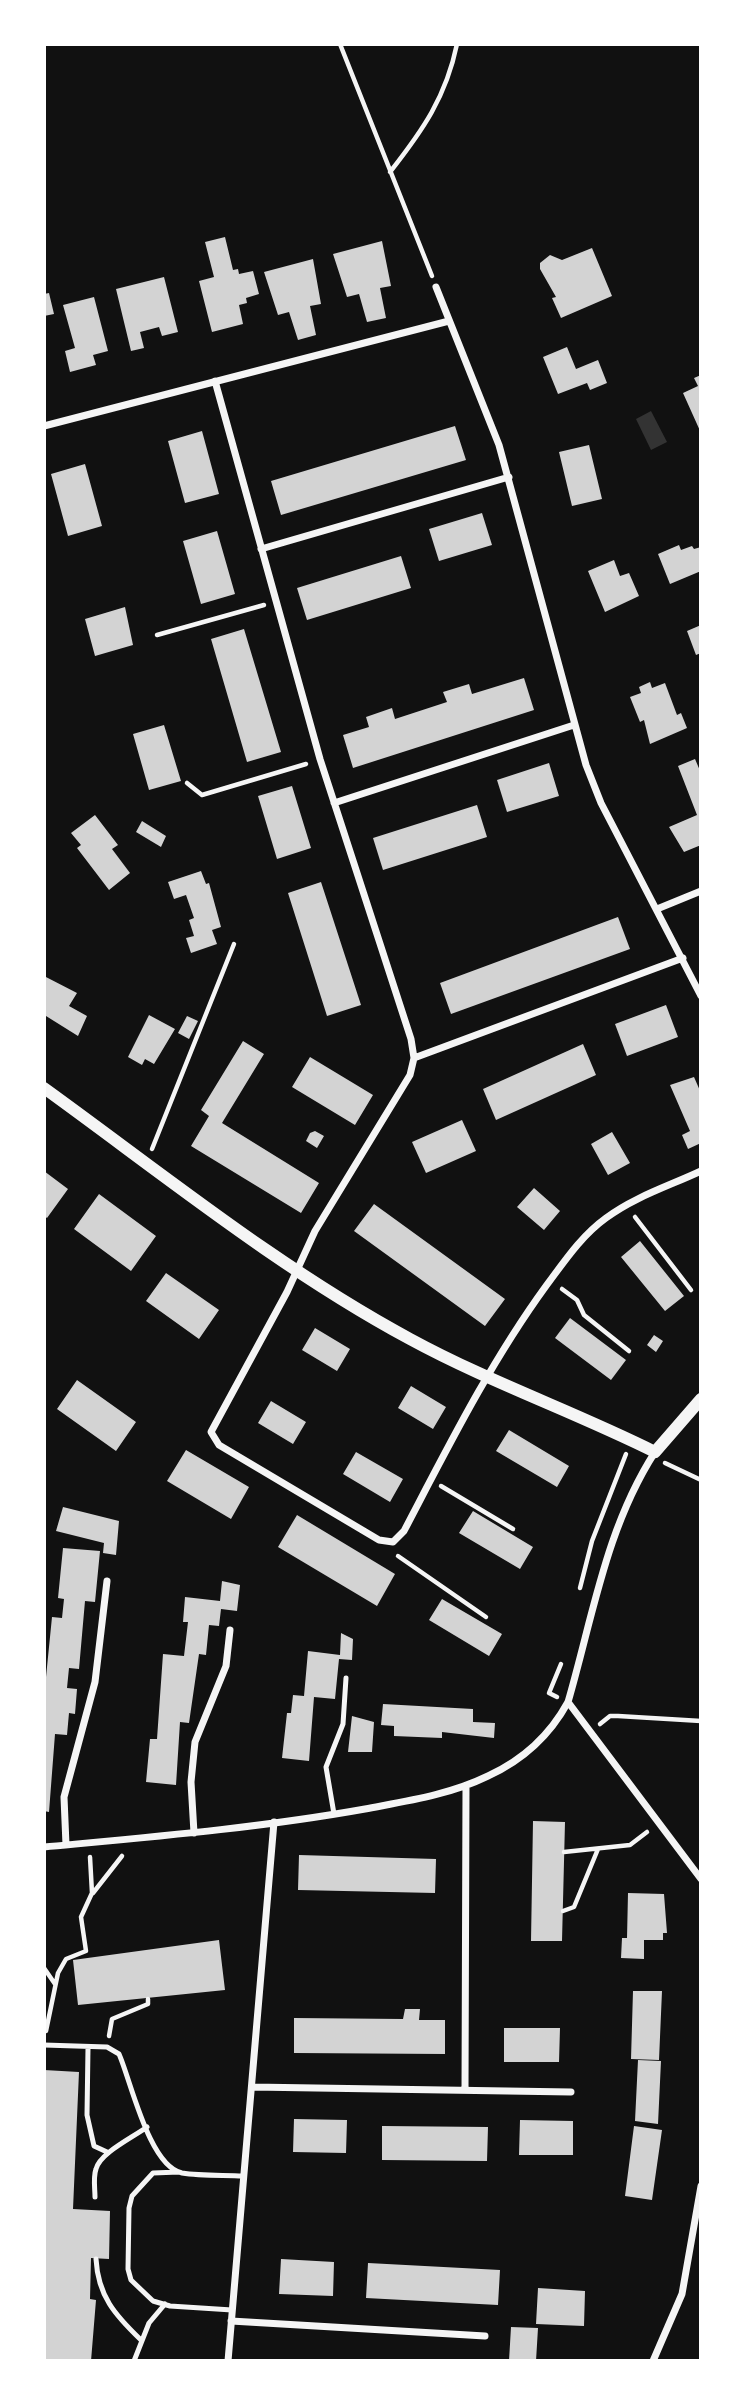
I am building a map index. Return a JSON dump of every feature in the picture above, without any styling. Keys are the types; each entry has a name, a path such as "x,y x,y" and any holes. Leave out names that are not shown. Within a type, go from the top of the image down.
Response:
{"street":[{"path":"436,287 509,477 574,725 601,803 701,996"},
{"path":"44,426 450,321"},
{"path":"215,381 320,759 386,956 411,1039 414,1058 410,1075 315,1231 297,1271 211,1432 219,1446 379,1540 393,1542 404,1531 485,1377 550,1281 585,1236 626,1205 701,1171"},
{"path":"261,549 509,477"},
{"path":"334,803 574,725"},
{"path":"657,909 701,891"},
{"path":"414,1058 683,958"},
{"path":"44,1088 297,1271 409,1339 485,1377 655,1452"},
{"path":"44,1847 194,1833 334,1814 430,1797 466,1786 525,1754 557,1722 568,1702 613,1535 631,1490 655,1452 701,1399"},
{"path":"66,1845 64,1797 95,1682 107,1581"},
{"path":"194,1833 191,1783 195,1742 226,1666 230,1630"},
{"path":"568,1702 701,1879"},
{"path":"465,2090 466,1786"},
{"path":"228,2361 274,1822"},
{"path":"252,2087 570,2092"},
{"path":"653,2361 681,2294 701,2186"},
{"path":"231,2321 485,2336"}],"lane":[{"path":"334,1814 326,1767 343,1724 346,1678"},
{"path":"44,2043 107,2048 119,2054 146,2127 164,2160 179,2172"},
{"path":"88,2048 87,2115 94,2146 107,2152"},
{"path":"94,2197 96,2169 107,2152 122,2146 146,2127"},
{"path":"232,2310 153,2301 131,2280 128,2269 129,2208 137,2189 153,2173 243,2176"},
{"path":"96,2259 97,2274 113,2314 141,2340"},
{"path":"134,2361 149,2323 165,2304"}],"path":[{"path":"340,44 436,287"},
{"path":"390,172 428,124 451,73 457,44"},
{"path":"157,635 275,602"},
{"path":"187,783 202,795 320,759"},
{"path":"146,1163 233,943"},
{"path":"626,1205 691,1290"},
{"path":"550,1281 577,1300 583,1315 629,1351"},
{"path":"655,1452 666,1464 701,1480"},
{"path":"431,1480 513,1528"},
{"path":"393,1542 398,1556 486,1617"},
{"path":"591,1731 610,1716 701,1721"},
{"path":"565,1852 630,1845 659,1823"},
{"path":"44,2043 55,1984 66,1959 84,1955 82,1917 92,1893 135,1839"},
{"path":"89,1843 92,1893"},
{"path":"563,1911 574,1907 598,1849"},
{"path":"44,1968 55,1984"},
{"path":"107,2048 112,2018 148,2004 148,1998"}],"shaded area":[{"path":"651,411 667,442 651,450 636,419"}],"building":[{"path":"225,237 233,270 238,269 239,274 253,271 259,294 246,298 247,303 239,305 243,324 212,332 199,281 214,277 205,242"},
{"path":"382,241 391,286 380,288 386,318 367,322 359,294 347,297 333,254"},
{"path":"592,248 612,296 561,318 552,298 556,297 540,269 540,263 550,255 562,260"},
{"path":"313,259 321,304 310,306 316,335 298,340 289,312 278,315 264,272"},
{"path":"164,277 178,332 162,336 159,327 140,332 144,348 131,351 116,289"},
{"path":"49,293 54,314 44,316 44,294"},
{"path":"94,297 108,351 93,355 96,365 70,372 65,351 75,348 63,305"},
{"path":"567,347 576,369 598,360 607,383 590,390 587,383 558,394 543,357"},
{"path":"701,375 701,433 683,393 698,386 694,378"},
{"path":"455,426 466,460 281,515 271,481"},
{"path":"202,431 219,494 185,503 168,441"},
{"path":"589,445 602,499 572,506 559,452"},
{"path":"85,464 102,526 68,536 51,474"},
{"path":"482,513 492,545 439,561 429,529"},
{"path":"217,531 235,594 201,604 183,541"},
{"path":"679,545 681,550 692,546 694,549 701,547 701,571 670,584 658,554"},
{"path":"401,556 411,588 307,620 297,588"},
{"path":"614,560 620,576 629,573 639,596 605,612 588,571"},
{"path":"125,607 133,645 95,656 85,619"},
{"path":"701,625 701,653 696,655 687,631"},
{"path":"244,629 281,752 247,762 211,639"},
{"path":"524,678 534,710 353,768 343,735 369,727 366,717 392,708 395,719 447,702 443,692 469,684 472,694"},
{"path":"650,682 652,688 665,683 677,715 681,713 687,728 650,744 644,720 640,722 630,697 641,693 639,687"},
{"path":"164,725 181,781 149,790 133,734"},
{"path":"695,759 701,773 701,845 684,852 669,827 697,815 678,766"},
{"path":"549,763 559,796 507,812 497,780"},
{"path":"292,786 311,848 277,859 258,796"},
{"path":"477,805 487,837 383,870 373,838"},
{"path":"95,815 118,845 112,849 130,873 109,890 77,848 81,845 71,833"},
{"path":"142,821 166,836 161,847 136,832"},
{"path":"201,871 206,884 209,883 221,927 212,930 217,944 191,953 186,938 194,936 189,920 194,918 186,895 174,899 168,882"},
{"path":"321,882 361,1005 327,1016 288,893"},
{"path":"618,917 630,949 451,1014 440,983"},
{"path":"44,976 77,993 69,1006 87,1016 78,1036 46,1016 44,1021"},
{"path":"666,1005 678,1037 627,1056 615,1024"},
{"path":"149,1015 175,1029 154,1064 145,1059 142,1065 128,1057"},
{"path":"187,1016 198,1021 189,1039 178,1033"},
{"path":"243,1041 264,1054 222,1123 319,1183 301,1213 191,1146 209,1116 201,1110"},
{"path":"583,1044 596,1075 496,1120 483,1089"},
{"path":"310,1057 373,1095 355,1125 292,1087"},
{"path":"694,1077 701,1093 701,1143 688,1149 682,1135 690,1131 670,1085"},
{"path":"462,1120 476,1151 426,1173 412,1142"},
{"path":"315,1131 324,1136 317,1148 306,1141 310,1133"},
{"path":"612,1132 630,1163 608,1175 591,1144"},
{"path":"44,1171 68,1189 47,1218 44,1216"},
{"path":"534,1188 560,1211 544,1230 517,1207"},
{"path":"99,1194 156,1236 131,1271 74,1229"},
{"path":"374,1204 505,1299 485,1326 354,1231"},
{"path":"640,1241 684,1296 665,1311 621,1257"},
{"path":"166,1273 219,1310 199,1339 146,1301"},
{"path":"570,1318 626,1360 611,1380 555,1338"},
{"path":"315,1328 350,1349 337,1371 302,1350"},
{"path":"654,1335 663,1341 656,1352 647,1345"},
{"path":"77,1380 136,1422 116,1451 57,1409"},
{"path":"411,1386 446,1407 433,1429 398,1408"},
{"path":"271,1401 306,1422 293,1444 258,1423"},
{"path":"509,1430 569,1466 557,1487 496,1451"},
{"path":"186,1450 249,1487 231,1519 167,1481"},
{"path":"356,1452 403,1479 390,1502 343,1474"},
{"path":"63,1507 119,1521 116,1555 103,1553 104,1543 56,1531"},
{"path":"473,1511 533,1547 520,1569 459,1533"},
{"path":"297,1515 395,1574 377,1606 278,1547"},
{"path":"63,1548 100,1551 95,1602 85,1601 79,1669 69,1668 67,1688 77,1689 75,1714 69,1713 67,1735 55,1734 49,1812 44,1811 44,1697 52,1617 62,1618 64,1599 58,1598"},
{"path":"222,1581 240,1585 237,1611 221,1609 219,1626 209,1625 206,1655 199,1654 189,1723 180,1722 176,1785 146,1782 150,1739 157,1739 163,1654 184,1656 188,1622 183,1622 185,1597 220,1601"},
{"path":"442,1599 502,1634 489,1656 429,1620"},
{"path":"341,1633 353,1639 352,1660 339,1659 335,1699 314,1697 309,1761 282,1758 287,1713 291,1713 293,1695 304,1696 308,1651 340,1655"},
{"path":"383,1704 473,1709 473,1722 495,1723 494,1738 442,1732 442,1738 394,1736 394,1726 381,1725"},
{"path":"352,1716 374,1722 372,1752 348,1752"},
{"path":"533,1821 565,1822 562,1941 531,1941"},
{"path":"299,1855 436,1859 435,1893 298,1890"},
{"path":"628,1893 664,1894 667,1933 663,1933 663,1940 644,1940 644,1959 621,1958 622,1938 627,1938"},
{"path":"219,1940 225,1990 78,2005 73,1960"},
{"path":"633,1991 662,1991 659,2060 631,2059"},
{"path":"405,2009 420,2009 419,2020 445,2020 445,2054 294,2053 294,2018 403,2019"},
{"path":"504,2028 560,2028 559,2062 504,2062"},
{"path":"638,2060 661,2061 658,2124 635,2121"},
{"path":"44,2070 79,2072 73,2209 110,2211 109,2259 91,2258 90,2299 96,2300 91,2361 44,2361"},
{"path":"294,2119 347,2120 346,2153 293,2152"},
{"path":"520,2120 573,2121 573,2155 519,2155"},
{"path":"382,2126 488,2127 487,2161 382,2160"},
{"path":"634,2126 662,2130 652,2200 625,2196"},
{"path":"281,2259 334,2262 333,2296 279,2294"},
{"path":"368,2263 500,2270 498,2305 366,2298"},
{"path":"538,2288 585,2291 584,2326 536,2324"},
{"path":"511,2327 538,2328 536,2361 509,2361"}]}
